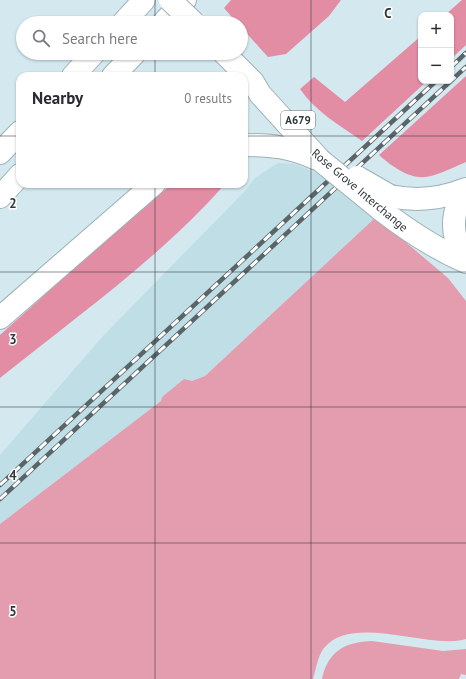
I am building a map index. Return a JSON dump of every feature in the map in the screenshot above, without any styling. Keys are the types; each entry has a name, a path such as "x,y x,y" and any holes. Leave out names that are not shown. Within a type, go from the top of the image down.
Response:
{"highway":[{"path":"129,16 144,0"},
{"path":"170,0 187,16"},
{"path":"170,16 185,0"},
{"path":"77,72 88,60"},
{"path":"117,72 128,60"},
{"name":"Rose Grove Interchange","path":"231,60 243,72"},
{"name":"Rose Grove Interchange","path":"248,77 253,82 260,94 330,161 385,202 407,230 437,249 466,262"},
{"path":"0,153 16,136"},
{"path":"248,145 266,145 294,149 330,161"},
{"path":"0,196 16,179"},
{"path":"0,318 149,188"},
{"name":"Rose Grove Interchange","path":"385,202 423,200 444,196 466,189"},
{"path":"466,193 456,211 453,226 456,242 466,258"}],"shaded area":[{"path":"231,0 341,0 329,16 286,54 268,57 248,35 248,16 231,16 224,8"},
{"path":"462,0 466,0 466,45 454,56 454,12 448,12"},
{"path":"418,39 418,84 424,84 362,141 336,124 313,105 300,89 314,77 345,102"},
{"path":"466,76 466,162 430,176 419,177 403,172 392,166 379,155"},
{"path":"278,163 294,164 323,175 376,217 205,376 192,381 162,397 161,401 0,524 0,455 103,336 248,188 255,178"},
{"path":"167,188 221,188 200,211 146,262 0,378 0,335 126,222"},
{"path":"376,217 448,278 466,301 466,639 450,641 392,634 353,633 337,638 324,648 319,658 313,679 0,679 0,524 161,401 162,397 184,379 192,381 205,376"},
{"path":"372,641 443,651 466,649 466,675 461,674 459,679 322,679 329,661 339,650 354,643"}],"railway":[{"path":"454,64 466,53"},
{"path":"0,499 466,67"},
{"path":"0,485 433,84"}]}
